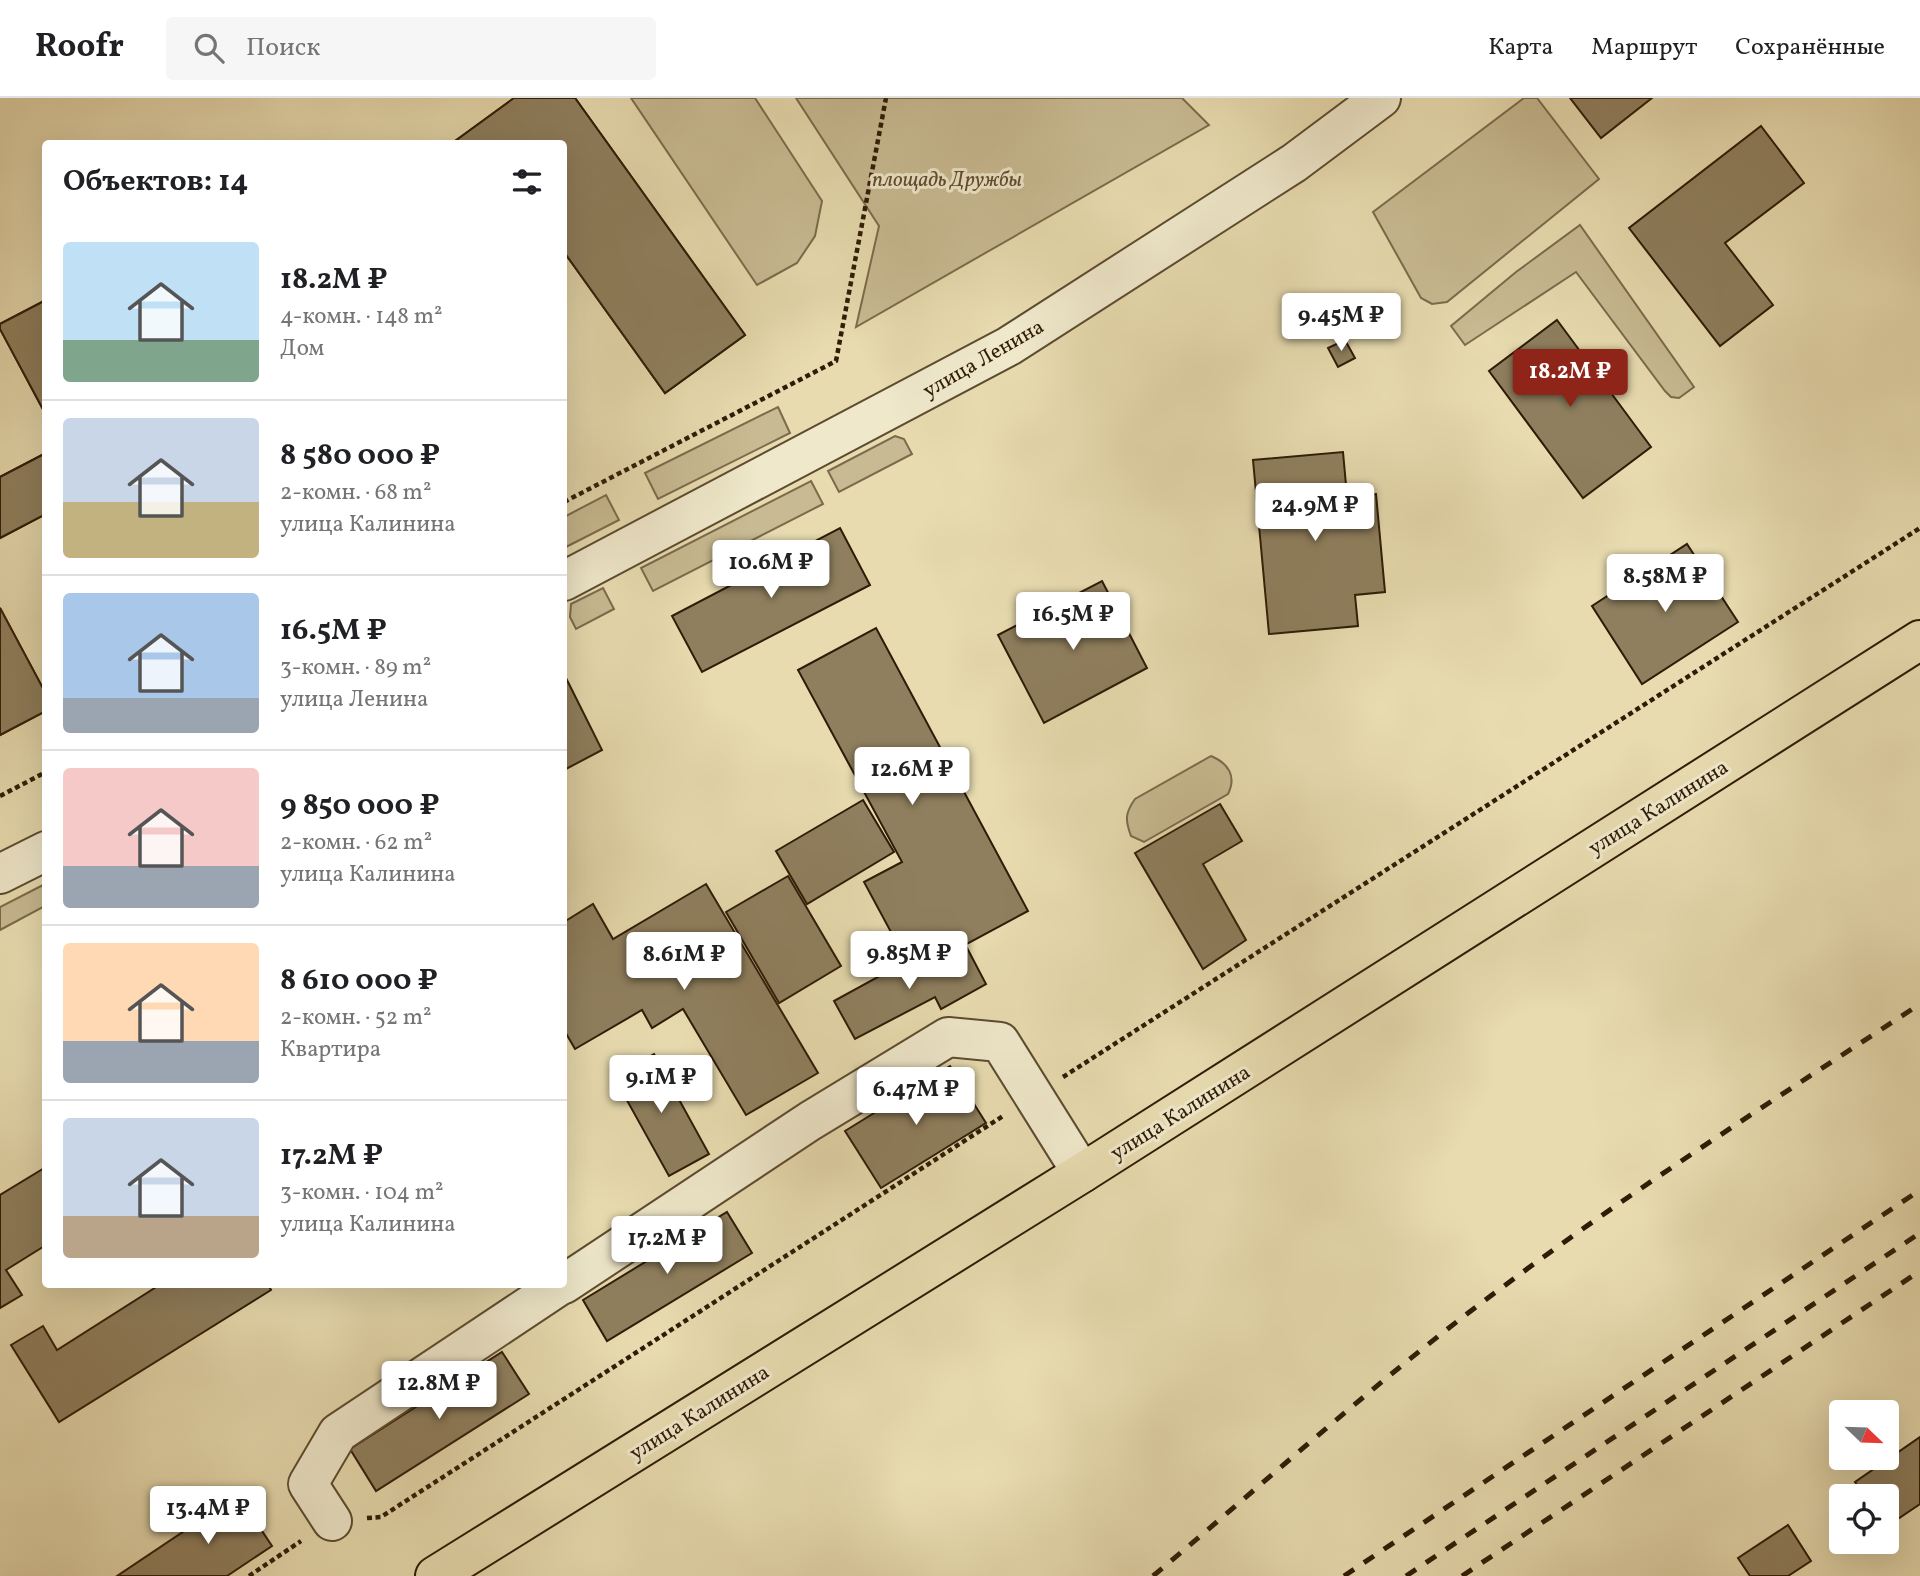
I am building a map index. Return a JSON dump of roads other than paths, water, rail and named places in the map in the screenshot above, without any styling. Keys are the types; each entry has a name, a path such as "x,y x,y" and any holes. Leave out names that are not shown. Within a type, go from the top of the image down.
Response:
{"main road":[{"name":"улица Калинина","path":"435,1576 1083,1173 1920,640"}],"street":[{"name":"улица Ленина","path":"567,579 1009,346 1294,163 1381,98"},
{"path":"0,874 42,853"},
{"path":"567,1281 810,1121 948,1037 1000,1042 1083,1173"},
{"path":"332,1521 308,1484 338,1433 557,1288"}],"railway":[{"path":"1153,1576 1370,1392 1504,1286 1658,1177 1920,1004"},
{"path":"1344,1576 1920,1190"},
{"path":"1406,1576 1920,1233"},
{"path":"1462,1576 1920,1271"}],"park label":[{"name":"площадь Дружбы","path":"947,179"}]}
